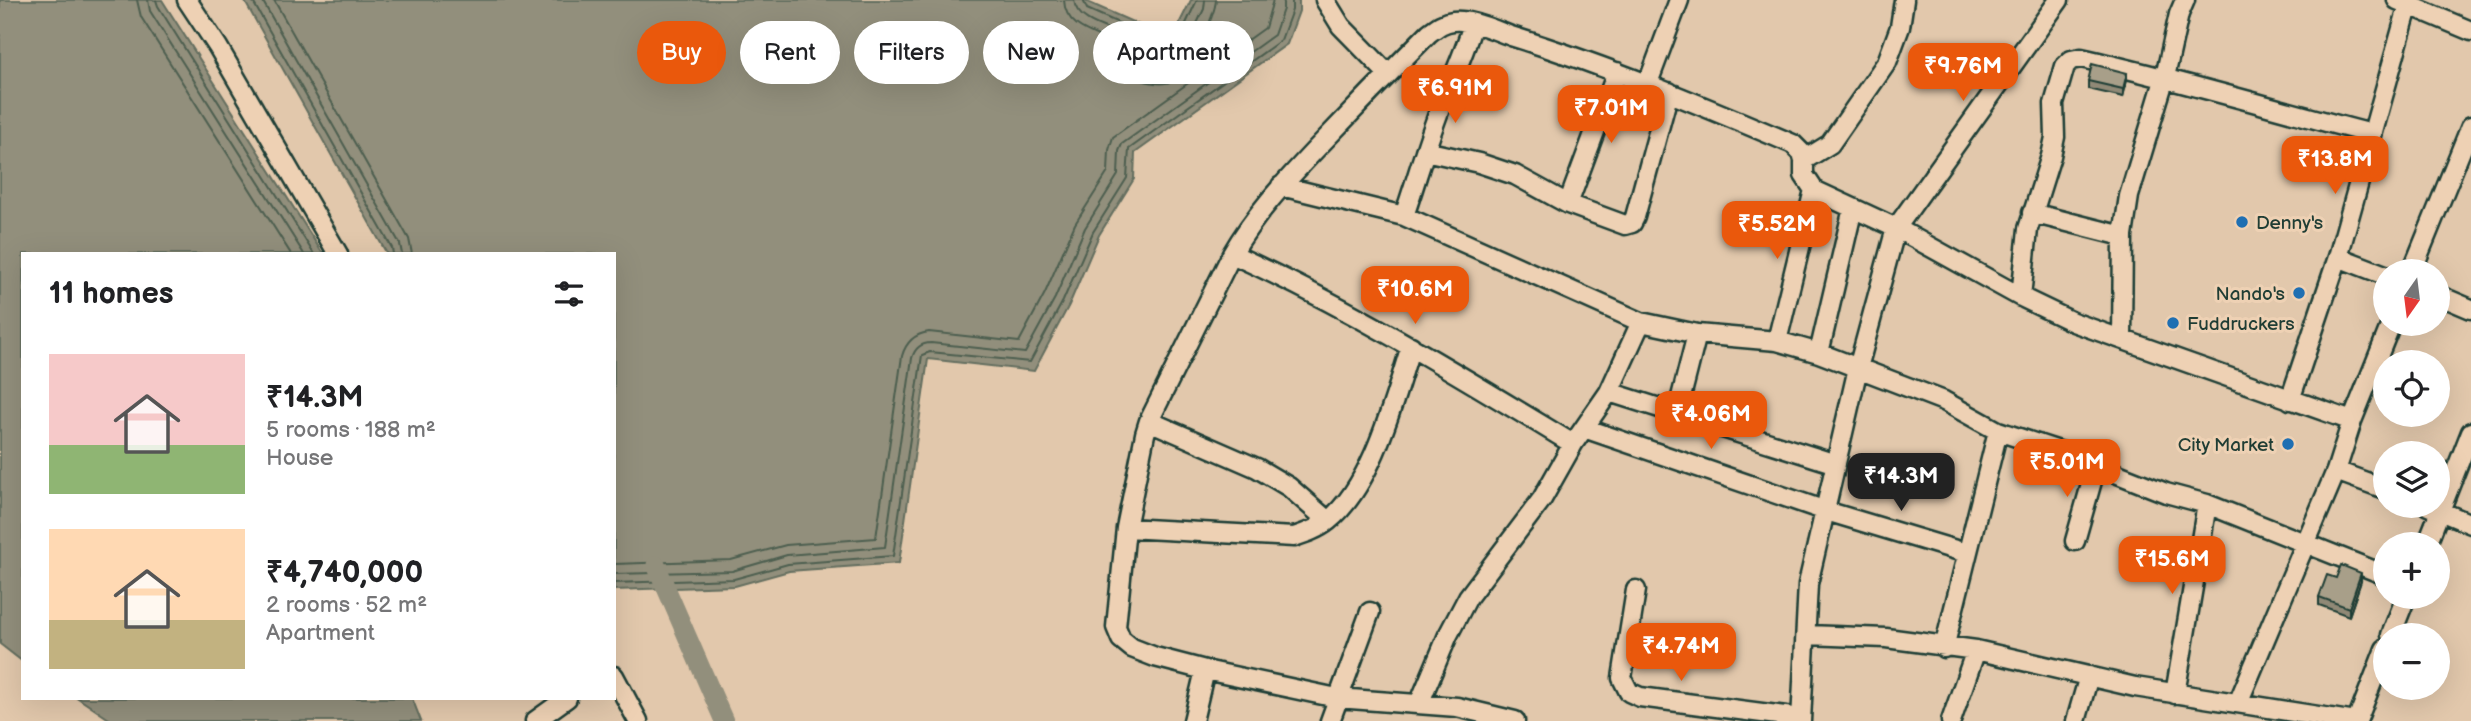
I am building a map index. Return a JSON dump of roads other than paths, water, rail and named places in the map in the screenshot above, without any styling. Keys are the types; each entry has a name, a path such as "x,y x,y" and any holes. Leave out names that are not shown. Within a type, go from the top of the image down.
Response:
{"street":[{"path":"187,0 218,47 337,252"},
{"path":"1325,0 1341,26 1388,74"},
{"path":"1648,83 1679,0"},
{"path":"1804,160 1830,144 1887,62 1900,27 1904,0"},
{"path":"1636,590 1622,678 1629,692 1640,697 1801,719 1808,584 1858,368 1896,228 2059,0"},
{"path":"2122,339 2123,236 2129,196 2185,0"},
{"path":"2290,400 2338,257 2406,2 2471,31"},
{"path":"1515,721 1457,707 1337,698 1205,670 1132,648 1121,639 1115,627 1126,528 1149,421 1232,254 1245,230 1281,186 1388,74 1441,24 1454,20 1473,24 1617,72 1793,144 1802,153 1804,175 1814,190 1896,228 2021,297 2073,322 2352,421"},
{"path":"1404,216 1443,102 1464,58 1473,24"},
{"path":"2021,297 2032,213 2055,137 2054,104 2065,66 2071,60 2081,58 2165,77 2372,134"},
{"path":"1568,204 1617,72"},
{"path":"1425,150 1503,171 1568,204 1625,225 1632,223 1669,92"},
{"path":"2417,259 2471,126"},
{"path":"1281,186 1404,216 1641,322 1697,334 1777,341 1819,353 1944,401 1998,431 2062,452 2166,493 2207,504 2373,570"},
{"path":"1777,341 1814,190"},
{"path":"1819,353 1853,208"},
{"path":"2032,213 2123,236"},
{"path":"1232,254 1297,284 1411,346 1573,444"},
{"path":"2338,257 2373,270"},
{"path":"2450,300 2471,309"},
{"path":"1419,704 1448,635 1468,597 1542,499 1573,444 1609,391 1641,322"},
{"path":"1677,413 1697,334"},
{"path":"2238,703 2336,471 2352,421 2386,336"},
{"path":"1126,528 1294,537 1315,530 1349,500 1379,441 1411,346"},
{"path":"1609,391 1836,464"},
{"path":"1149,421 1257,468 1289,487 1328,521"},
{"path":"1584,428 1826,511 1966,552"},
{"path":"1944,648 1998,431"},
{"path":"2450,475 2471,432"},
{"path":"2075,541 2096,467"},
{"path":"2336,471 2373,485"},
{"path":"2175,694 2207,504"},
{"path":"2450,515 2471,524"},
{"path":"1330,721 1370,612"},
{"path":"1807,635 1886,638 1944,648 1976,650 2175,694 2350,721"},
{"path":"1951,721 1976,650"},
{"path":"1193,721 1205,670"},
{"path":"2076,721 2089,676"},
{"path":"616,680 638,721"},
{"path":"2357,721 2373,680"},
{"path":"535,721 565,700"}],"water":[{"path":"0,0 162,0 322,252 21,252 21,660 0,644"},
{"path":"244,0 1083,0 1131,21 1093,21 1093,84 1231,84 1135,153 1134,179 1099,235 1069,305 1034,371 928,359 899,563 789,571 735,586 616,590 616,252 386,252"},
{"path":"1191,0 1299,0 1299,11 1287,44 1254,68 1254,21 1180,21"},
{"path":"81,700 413,700 421,721 112,721"}],"waterway":[{"path":"656,565 724,721"}],"place":[{"name":"Denny's","path":"2242,222"},
{"name":"Nando's","path":"2299,293"},
{"name":"Fuddruckers","path":"2173,323"},
{"name":"City Market","path":"2288,444"}]}
